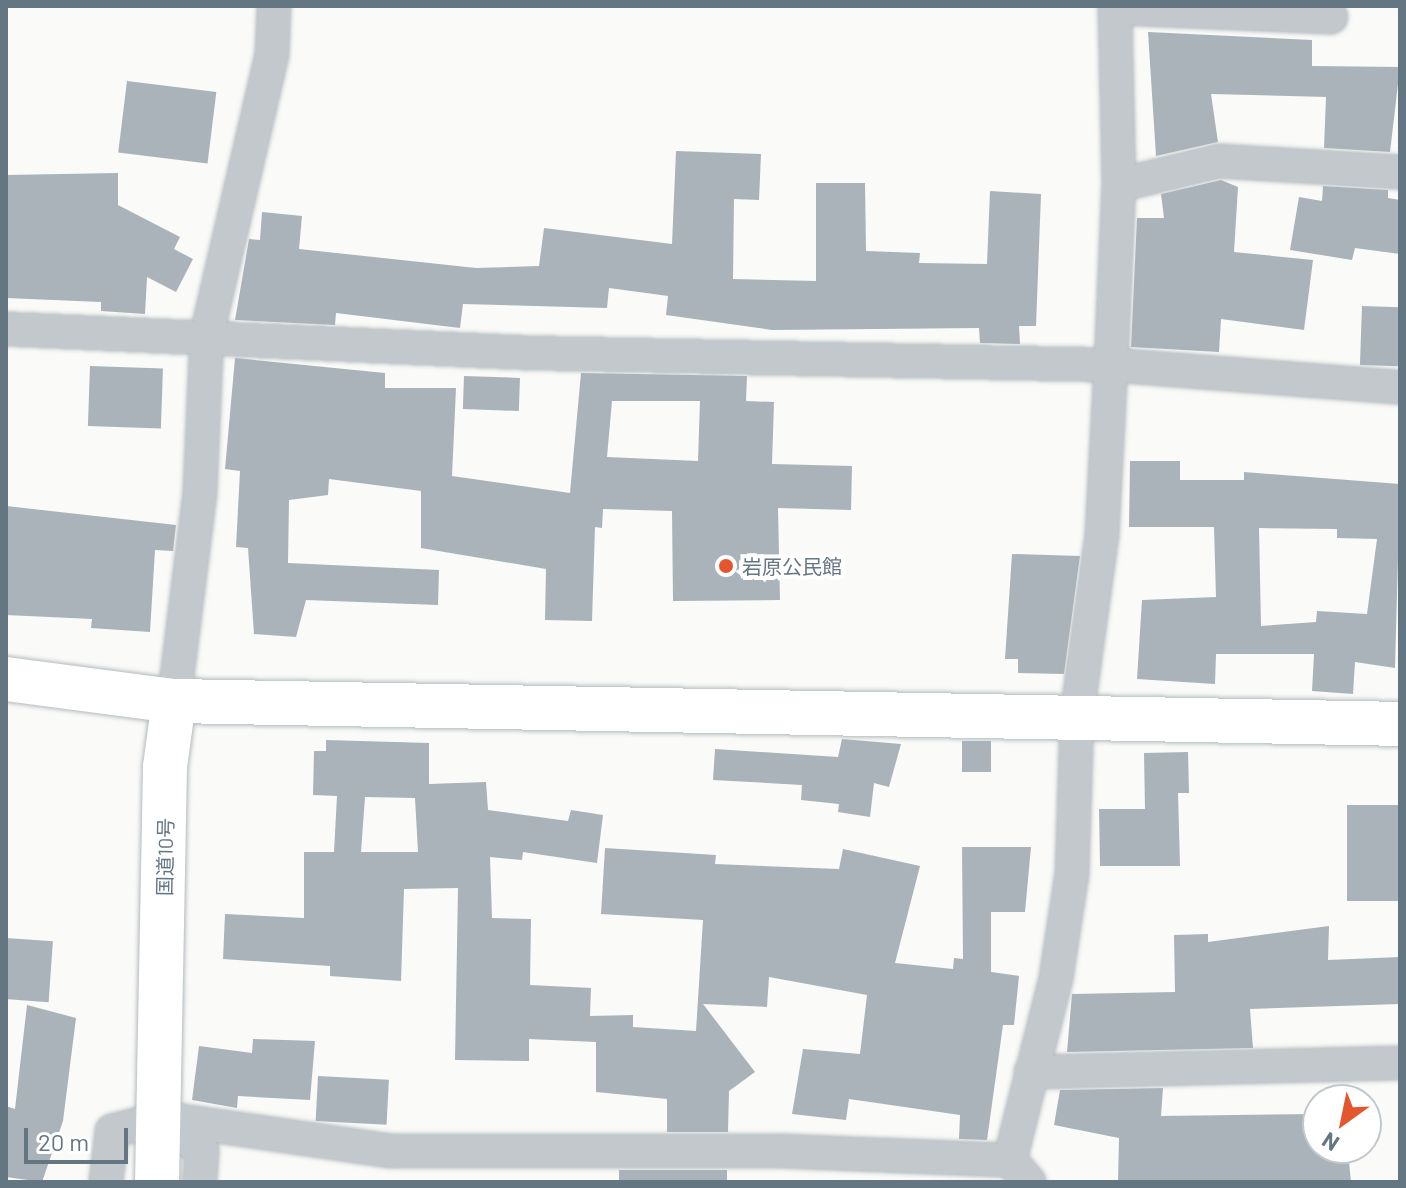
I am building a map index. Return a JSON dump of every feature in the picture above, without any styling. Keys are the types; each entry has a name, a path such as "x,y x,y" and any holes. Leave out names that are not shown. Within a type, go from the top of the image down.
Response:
{"main road":[{"path":"6,679 174,701 1077,715 1400,724"},
{"name":"国道10号","path":"157,1182 162,1118 165,767 174,701"}],"street":[{"path":"174,701 200,492 207,334 272,54 274,6"},
{"path":"106,1182 112,1131 162,1118 390,1151 781,1151 1019,1171 1031,1072 1072,874 1077,715 1102,535 1119,185 1115,7 1331,17"},
{"path":"1119,185 1219,161 1400,172"},
{"path":"6,329 207,334 532,353 1111,365 1400,387"},
{"path":"1031,1072 1400,1063"},
{"path":"162,1118 202,1151 200,1182"}],"building":[{"path":"1148,32 1312,40 1312,66 1400,67 1390,152 1324,148 1326,97 1211,94 1218,142 1156,156"},
{"path":"127,81 216,92 208,163 118,152"},
{"path":"676,151 761,154 759,200 734,199 733,279 816,281 816,183 865,183 866,251 920,253 919,263 987,264 990,191 1041,194 1036,326 1019,326 1020,344 980,343 979,328 772,330 666,315 668,296 609,288 607,308 463,304 460,328 336,313 335,325 235,320 249,239 260,240 262,212 302,216 299,249 476,268 539,266 544,228 672,244"},
{"path":"118,173 118,205 180,237 174,249 193,259 176,292 147,277 145,314 101,311 101,302 6,298 6,175"},
{"path":"1221,180 1238,187 1234,252 1313,260 1304,330 1221,319 1219,352 1131,347 1137,218 1164,218 1161,194"},
{"path":"1323,186 1388,190 1388,198 1400,200 1400,254 1355,248 1352,260 1290,250 1299,197 1322,201"},
{"path":"1362,306 1400,307 1398,366 1360,365"},
{"path":"235,358 385,373 385,388 456,388 452,476 570,493 581,373 747,376 746,401 774,402 772,464 852,466 851,510 778,508 780,600 673,601 672,511 603,509 602,528 595,527 592,621 545,620 546,569 421,548 421,491 329,479 328,495 289,500 288,563 439,570 438,605 306,600 296,637 254,634 248,548 236,547 240,471 225,469","holes":["612,401 700,401 698,461 607,457"]},
{"path":"90,366 163,369 161,429 88,426"},
{"path":"464,376 520,378 519,411 463,409"},
{"path":"1130,461 1180,461 1180,480 1244,480 1244,472 1400,484 1395,668 1355,662 1353,694 1312,691 1314,654 1216,654 1215,684 1137,679 1142,600 1216,597 1214,527 1129,527","holes":["1259,528 1337,529 1337,538 1377,539 1367,614 1317,611 1316,622 1261,626"]},
{"path":"6,506 176,525 173,551 155,550 150,632 91,628 92,619 6,615"},
{"path":"1012,554 1080,556 1064,674 1018,673 1018,659 1005,659"},
{"path":"842,739 901,744 889,787 874,783 870,817 838,812 839,804 801,800 802,785 713,780 715,749 838,757"},
{"path":"326,740 429,743 429,784 486,782 488,810 568,821 571,810 603,815 597,863 523,852 522,860 490,857 492,918 531,919 530,985 591,988 590,1016 633,1015 633,1027 696,1031 703,920 601,914 605,848 716,855 715,864 839,869 843,849 920,866 895,963 953,969 954,958 963,959 962,847 1031,847 1025,912 991,912 991,972 1019,976 1014,1025 1003,1025 987,1140 959,1139 960,1115 849,1099 846,1120 792,1114 803,1049 860,1054 867,995 769,977 767,1007 703,1004 755,1072 729,1091 728,1132 667,1132 667,1099 596,1092 596,1042 529,1039 529,1061 455,1060 458,888 404,889 401,981 330,976 330,966 223,959 225,914 304,918 304,852 334,852 337,796 313,795 314,751 326,751","holes":["365,797 415,798 418,852 361,852"]},
{"path":"962,741 991,741 991,772 962,772"},
{"path":"1188,752 1189,793 1178,793 1180,866 1100,866 1099,809 1145,809 1144,753"},
{"path":"1347,805 1400,805 1400,901 1347,901"},
{"path":"1329,926 1328,960 1400,957 1400,1004 1250,1009 1253,1048 1067,1052 1072,994 1175,992 1174,935 1208,934 1208,942"},
{"path":"6,938 53,941 49,1002 6,999"},
{"path":"27,1005 76,1018 63,1121 42,1182 6,1177 6,1106 15,1109"},
{"path":"253,1039 315,1041 310,1100 238,1096 237,1108 192,1100 199,1046 252,1053"},
{"path":"318,1076 389,1080 387,1125 316,1121"},
{"path":"1163,1088 1161,1116 1302,1114 1302,1164 1349,1164 1351,1182 1118,1182 1119,1138 1054,1125 1060,1090"},
{"path":"619,1170 727,1170 727,1182 619,1182"}],"place":[{"name":"岩原公民館","path":"726,566"}]}
